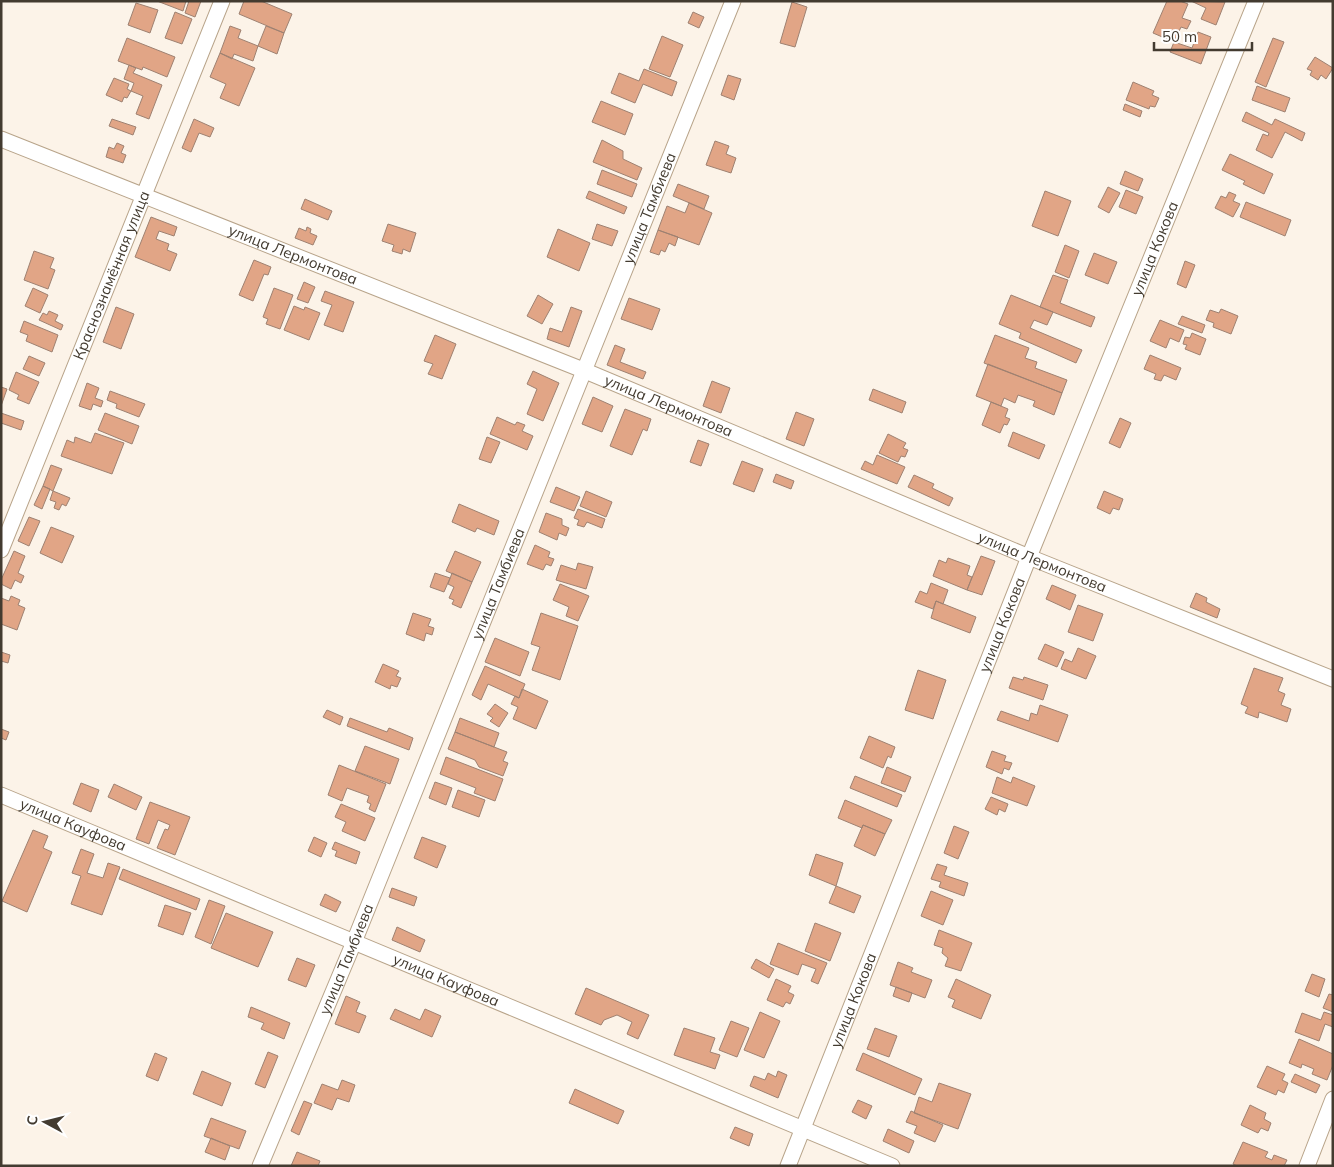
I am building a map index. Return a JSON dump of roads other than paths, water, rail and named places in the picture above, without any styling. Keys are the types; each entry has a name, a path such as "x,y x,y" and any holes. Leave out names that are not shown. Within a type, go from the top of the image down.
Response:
{"street":[{"name":"Краснознамённая улица","path":"1,550 222,1"},
{"name":"улица Тамбиева","path":"260,1166 354,942 733,1"},
{"name":"улица Кокова","path":"788,1166 1029,557 1256,1"},
{"name":"улица Лермонтова","path":"1,139 583,370 1029,557 1333,679"},
{"name":"улица Кауфова","path":"1,795 892,1166"},
{"path":"1307,1166 1333,1100"}]}
